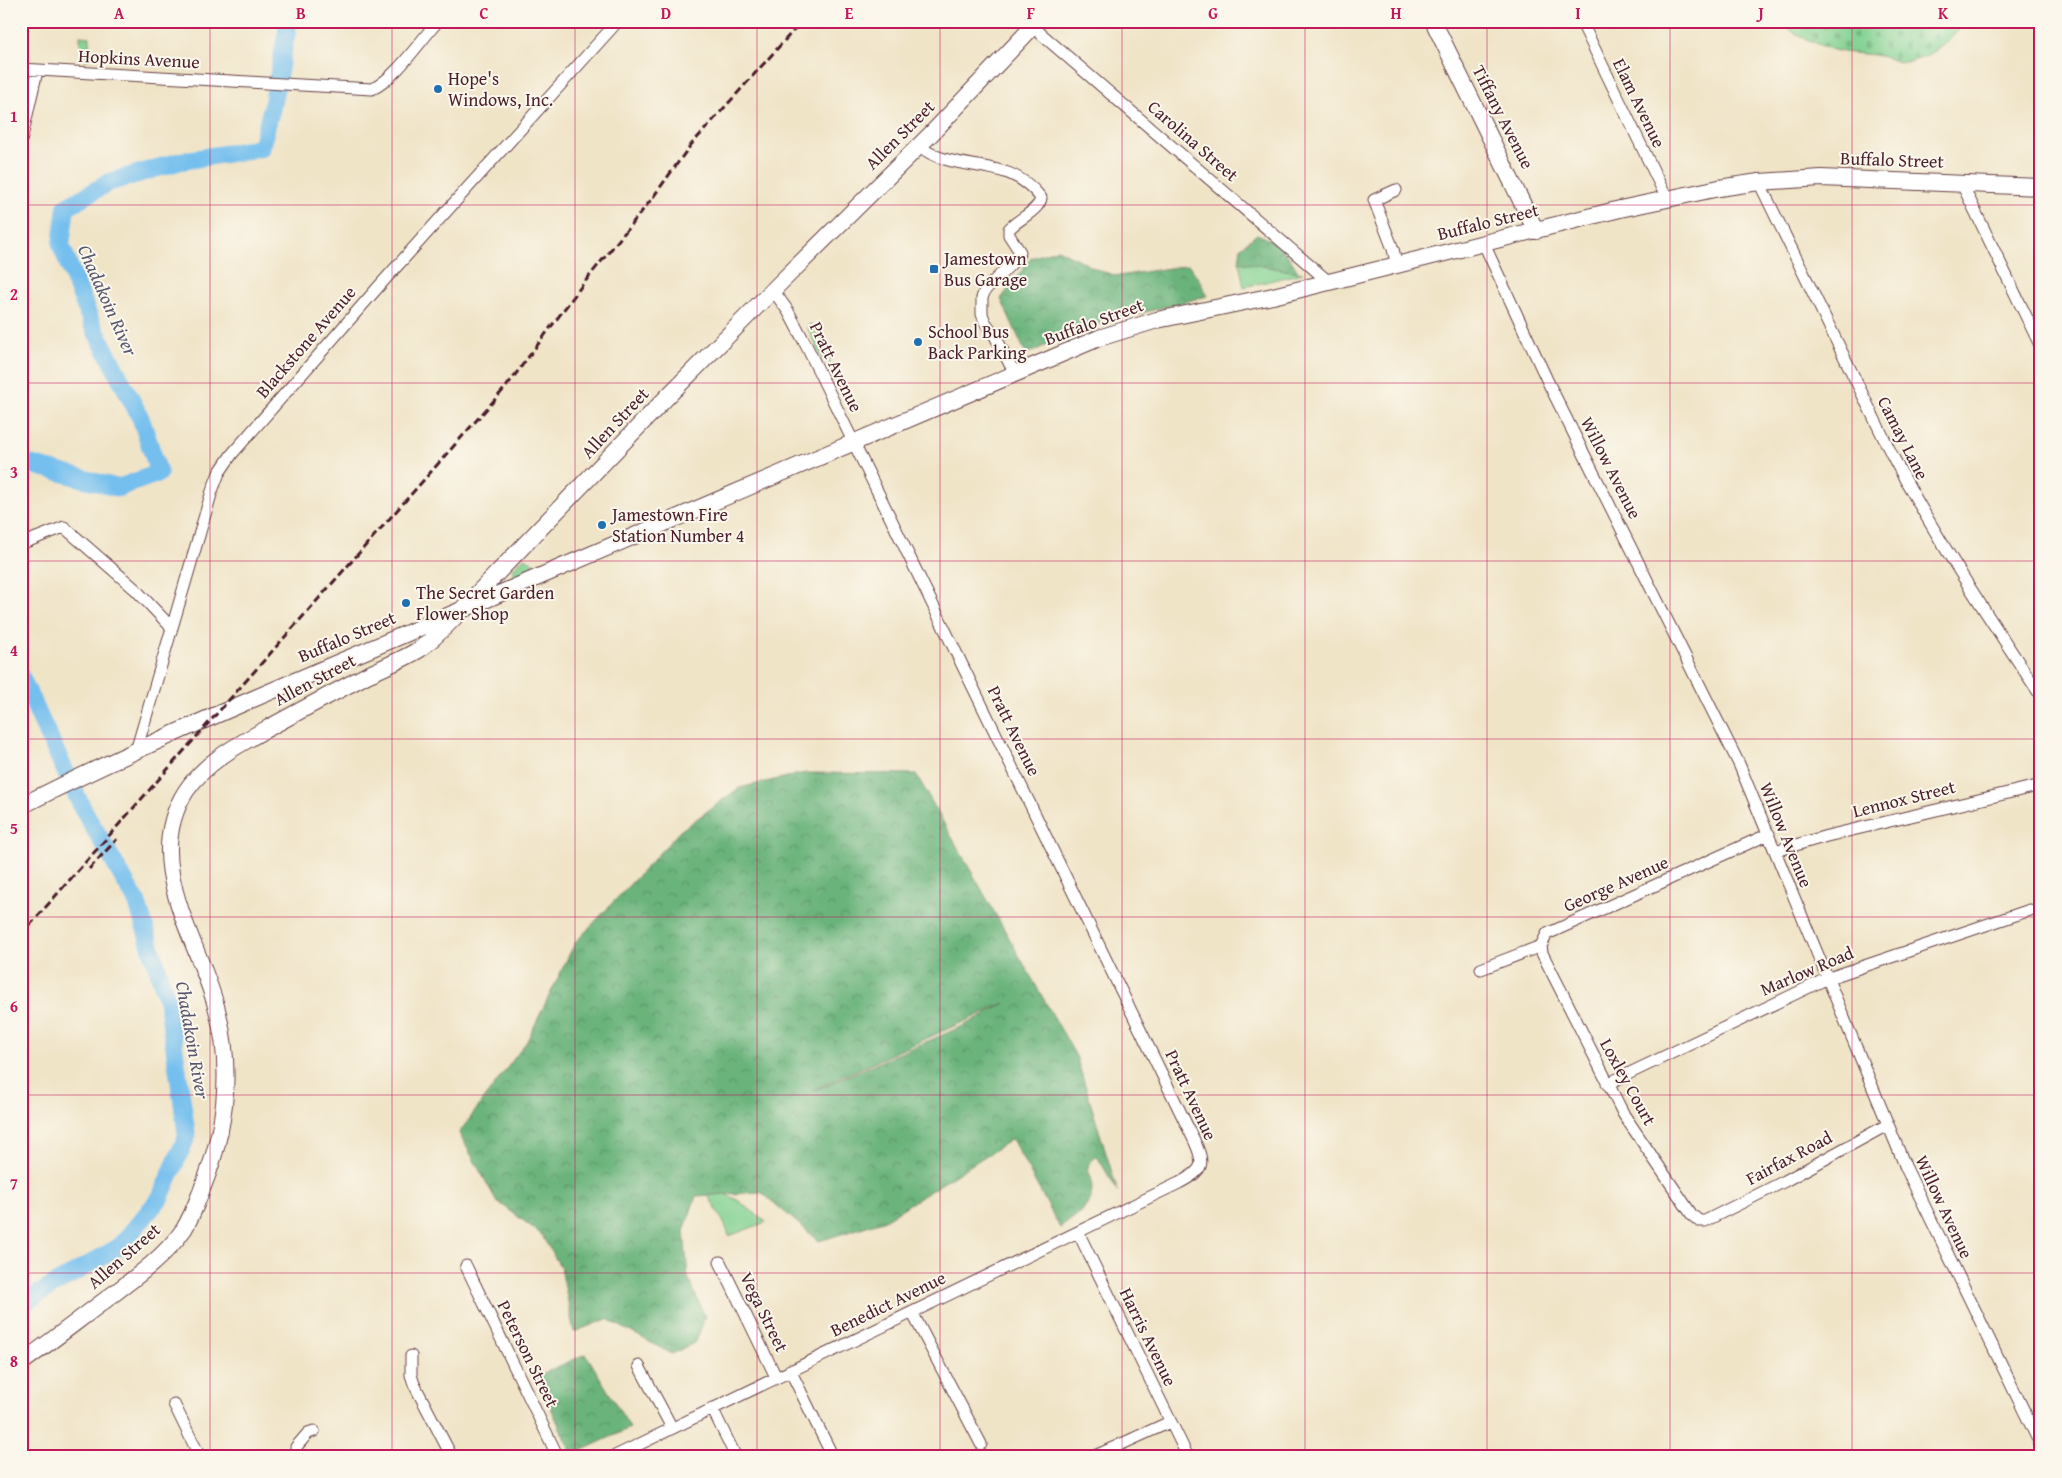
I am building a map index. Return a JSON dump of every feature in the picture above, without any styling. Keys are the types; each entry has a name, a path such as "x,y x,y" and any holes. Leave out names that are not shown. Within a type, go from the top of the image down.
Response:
{"street":[{"name":"Hopkins Avenue","path":"21,69 372,89 380,86 392,75 438,21"},
{"name":"Blackstone Avenue","path":"136,751 212,491 219,473 232,454 374,291 618,21"},
{"name":"Tiffany Avenue","path":"1433,21 1536,230"},
{"name":"Elam Avenue","path":"1581,21 1666,199"},
{"name":"Allen Street","path":"21,1363 122,1288 170,1246 184,1229 214,1159 220,1136 226,1093 224,1052 216,1004 172,880 168,843 177,807 188,789 202,772 238,745 411,653 426,643 463,609 772,290 919,146 1035,24"},
{"name":"Carolina Street","path":"1035,24 1329,282"},
{"path":"21,141 37,71"},
{"path":"919,146 932,155 945,160 1000,169 1019,179 1041,198 1034,209 1009,229 1009,235 1020,252 983,293 982,298 982,314 985,322 995,336 1015,374"},
{"name":"Buffalo Street","path":"21,806 136,751 463,609 1100,338 1139,325 1397,266 1620,209 1759,182 1820,178 1961,182 2041,187"},
{"name":"Camay Lane","path":"1759,182 1914,498 1978,601 2041,696"},
{"path":"1961,182 2041,347"},
{"path":"1396,190 1374,200 1393,249 1397,266"},
{"name":"Willow Avenue","path":"1484,244 1548,382 1738,764 1769,834 1826,979 1887,1125 1928,1214 2041,1446"},
{"name":"Pratt Avenue","path":"772,290 794,323 854,443 1196,1143 1202,1160 1201,1168 1179,1183"},
{"path":"21,544 64,527 136,589 172,628"},
{"path":"401,636 409,639 412,646 411,653"},
{"name":"Lennox Street","path":"1776,852 1837,834 2041,784"},
{"name":"George Avenue","path":"1481,968 1541,946 1547,934 1769,834"},
{"name":"Marlow Road","path":"1607,1084 1826,979 2030,910"},
{"name":"Loxley Court","path":"1541,946 1542,953 1624,1116 1692,1215 1699,1221 1705,1220"},
{"name":"Fairfax Road","path":"1705,1220 1786,1181 1887,1125"},
{"name":"Benedict Avenue","path":"621,1455 712,1408 1179,1183"},
{"name":"Harris Avenue","path":"1078,1232 1188,1457"},
{"name":"Vega Street","path":"720,1262 776,1377"},
{"name":"Peterson Street","path":"466,1266 558,1457"},
{"path":"912,1312 981,1444"},
{"path":"411,1356 411,1375 414,1384 452,1457"},
{"path":"638,1366 672,1428"},
{"name":"Vega Street","path":"790,1370 833,1457"},
{"path":"174,1404 200,1457"},
{"path":"712,1408 736,1457"},
{"path":"1093,1457 1170,1422"},
{"path":"298,1457 296,1446 308,1433 314,1431"}],"green space":[{"path":"1775,21 1965,21 1953,36 1938,49 1920,59 1902,62 1880,56 1834,50 1803,37"},
{"path":"80,36 90,37 88,60 81,59"},
{"path":"1257,234 1282,249 1298,272 1239,262 1241,247"},
{"path":"1058,249 1100,271 1118,276 1189,265 1207,296 1092,326 1026,354 1001,299 1031,258"},
{"path":"1239,262 1303,273 1244,287"},
{"path":"811,324 830,360 830,364 822,359 808,329 808,325"},
{"path":"524,557 533,563 533,570 521,576 513,574 513,569"},
{"path":"805,773 916,774 1076,1056 1118,1192 1097,1156 1090,1162 1087,1170 1091,1180 1091,1197 1076,1216 1060,1228 1012,1139 883,1221 819,1241 761,1192 696,1196 684,1231 688,1277 705,1317 696,1342 672,1354 607,1319 574,1332 561,1268 541,1234 496,1200 459,1133 527,1041 575,943 680,831 739,788","holes":["1005,1003 965,1025 813,1091"]},
{"path":"725,1194 739,1201 766,1222 729,1236 708,1195"},
{"path":"586,1354 630,1428 572,1455 537,1376"}],"waterway":[{"name":"Chadakoin River","path":"21,464 26,463 118,488 159,473 141,419 92,324 61,245 66,207 110,182 181,161 261,148 272,107 289,21"},
{"name":"Chadakoin River","path":"21,677 83,809 137,902 168,1003 187,1136 160,1198 119,1247 21,1304"}],"railway":[{"path":"21,935 506,387 583,284 651,200 690,146 802,21"},
{"path":"89,869 117,839"}],"place":[{"name":"Hope's Windows, Inc.","path":"438,89"},
{"name":"Jamestown Bus Garage","path":"934,269"},
{"name":"School Bus Back Parking","path":"918,342"},
{"name":"Jamestown Fire Station Number 4","path":"602,525"},
{"name":"The Secret Garden Flower Shop","path":"406,603"}]}
